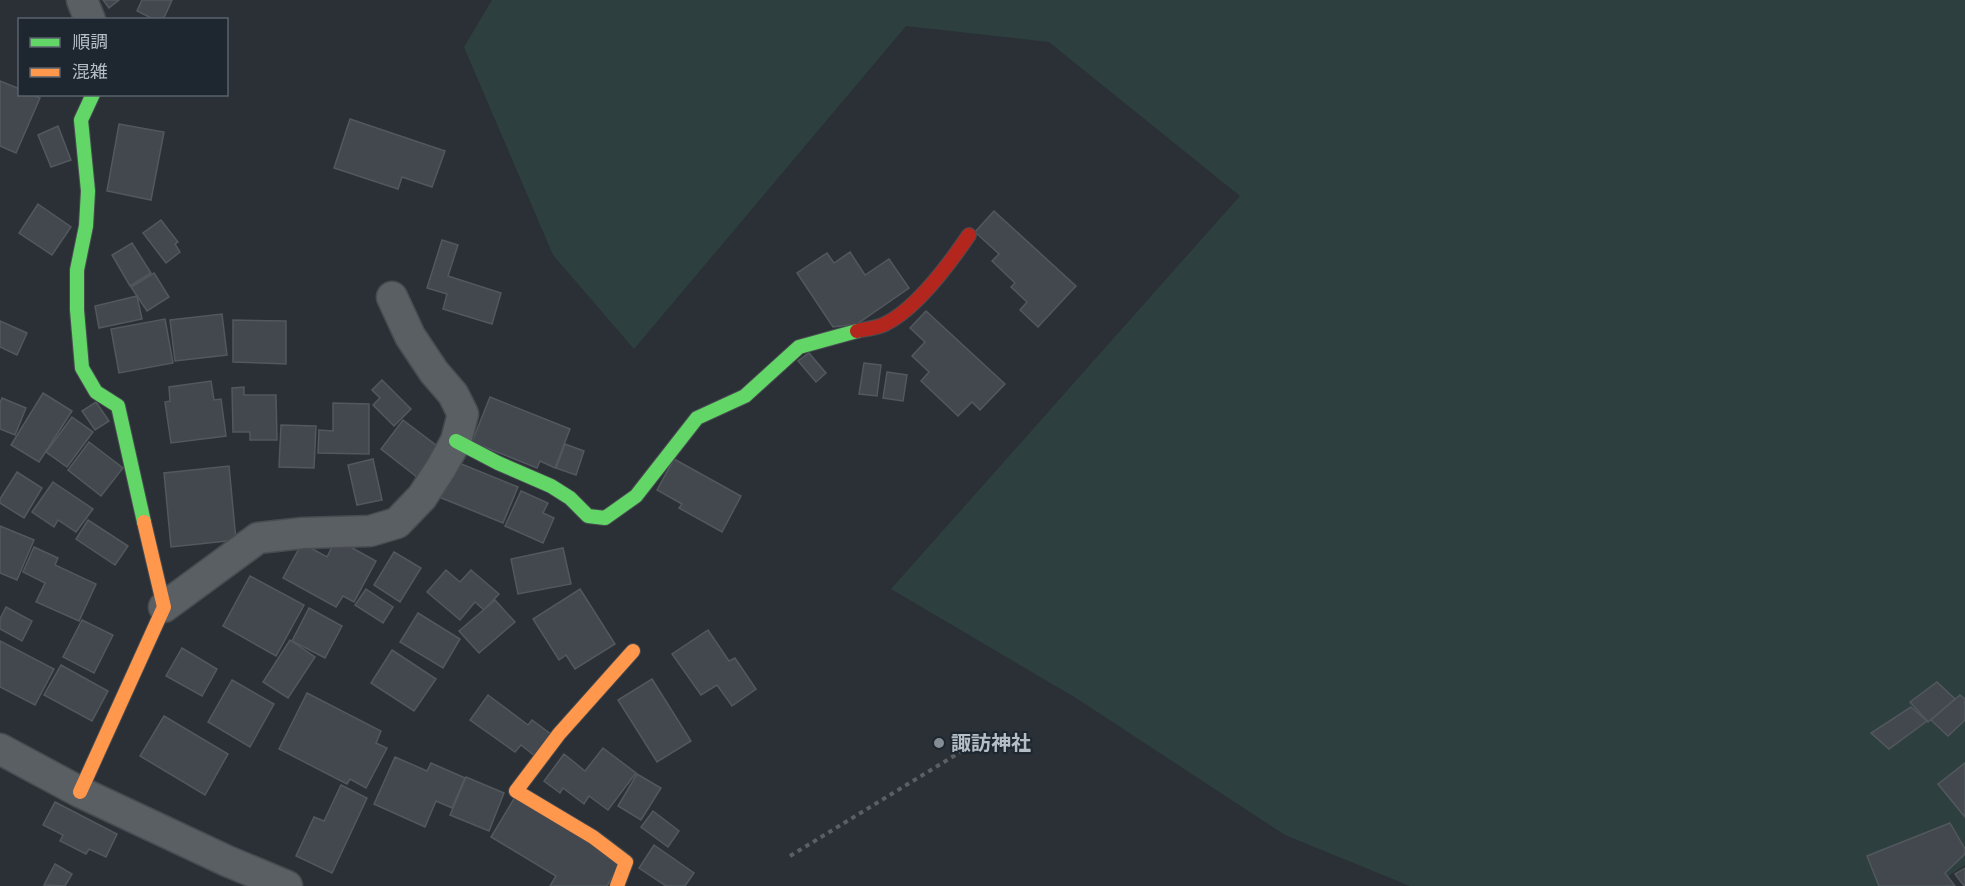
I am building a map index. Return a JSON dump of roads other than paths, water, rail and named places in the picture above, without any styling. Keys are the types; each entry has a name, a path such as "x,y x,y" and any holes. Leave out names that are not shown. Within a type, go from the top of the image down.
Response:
{"street":[{"path":"82,0 89,18"},
{"path":"92,96 81,120 88,190 86,226 77,270 77,310 82,368 96,392 118,406 164,607"},
{"path":"456,441 498,464 551,486 570,498 588,516 605,518 636,496 697,418 745,396 799,346 884,325 903,312 945,270 969,235"},
{"path":"80,792 164,607 258,538 303,532 370,531 397,523 422,496 456,441 463,414 453,394 434,372 410,336 392,297"},
{"path":"617,886 626,862 592,837 516,791 559,734 633,651"},
{"path":"0,749 80,792 227,861 287,886"}],"place":[{"name":"諏訪神社","path":"939,743"}]}
